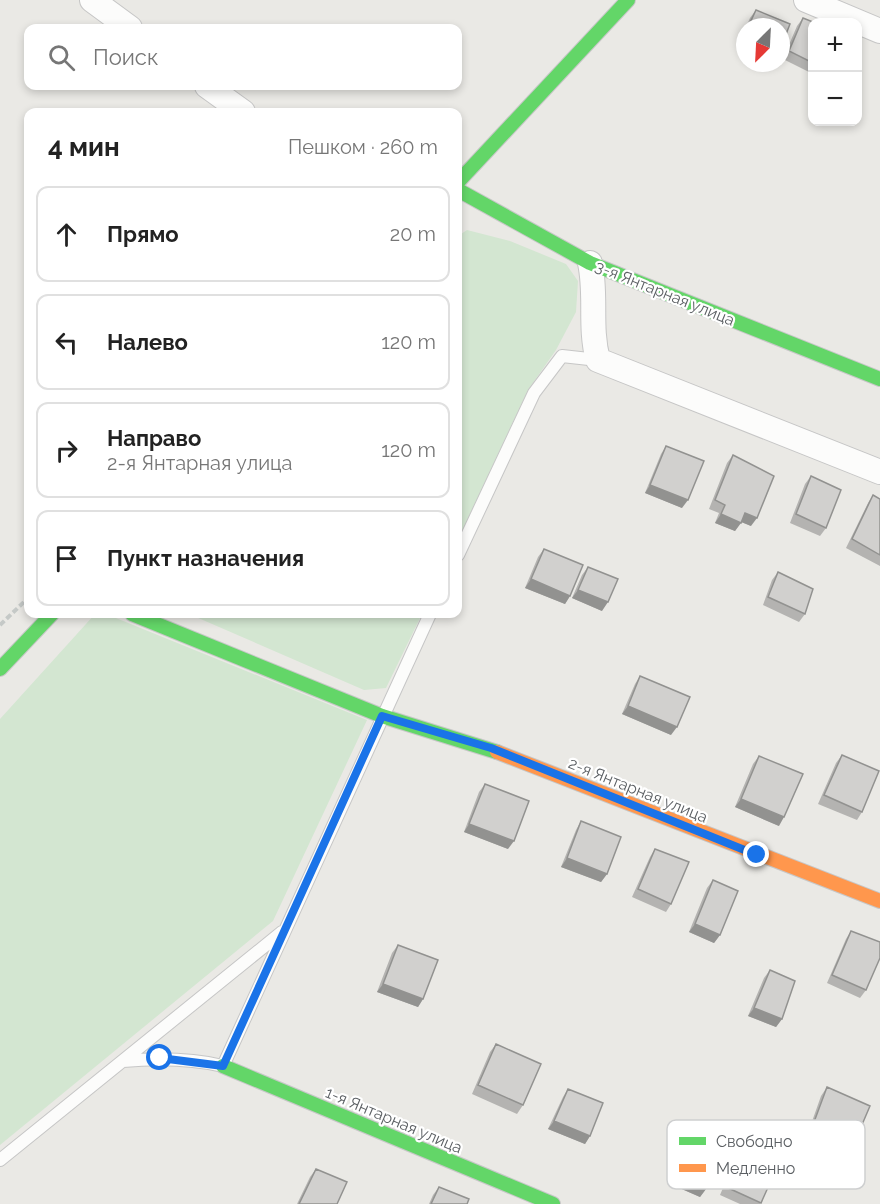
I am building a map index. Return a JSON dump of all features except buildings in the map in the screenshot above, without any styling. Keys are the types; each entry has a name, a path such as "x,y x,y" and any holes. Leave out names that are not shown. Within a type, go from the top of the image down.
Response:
{"street":[{"path":"92,0 125,24"},
{"path":"462,178 628,0"},
{"path":"806,0 880,32"},
{"path":"213,90 237,108"},
{"name":"3-я Янтарная улица","path":"462,192 590,263 880,379"},
{"path":"590,263 595,286 591,315 592,339 598,360 880,472"},
{"path":"0,669 48,618"},
{"name":"2-я Янтарная улица","path":"142,618 382,716 491,748 880,901"},
{"name":"1-я Янтарная улица","path":"223,1066 553,1204"}],"lane":[{"path":"462,546 534,393 562,356 598,360"},
{"path":"123,1061 160,1058 223,1066 428,618"},
{"path":"0,1160 285,929"}],"path":[{"path":"0,625 24,601"}],"green space":[{"path":"467,230 510,241 566,264 578,281 576,312 556,350 528,390 462,531 462,233"},
{"path":"91,618 116,618 367,720 273,921 0,1145 0,719"},
{"path":"198,618 420,618 386,688 364,690"}],"traffic: fast":[{"path":"462,178 628,0"},
{"path":"462,192 590,263 880,379"},
{"path":"0,669 48,618"},
{"path":"142,618 382,716 497,752"},
{"path":"223,1066 553,1204"}],"traffic: slow":[{"path":"497,752 880,901"}],"route":[{"path":"160,1058 202,1061 223,1066 382,716 491,748 757,855"}]}
